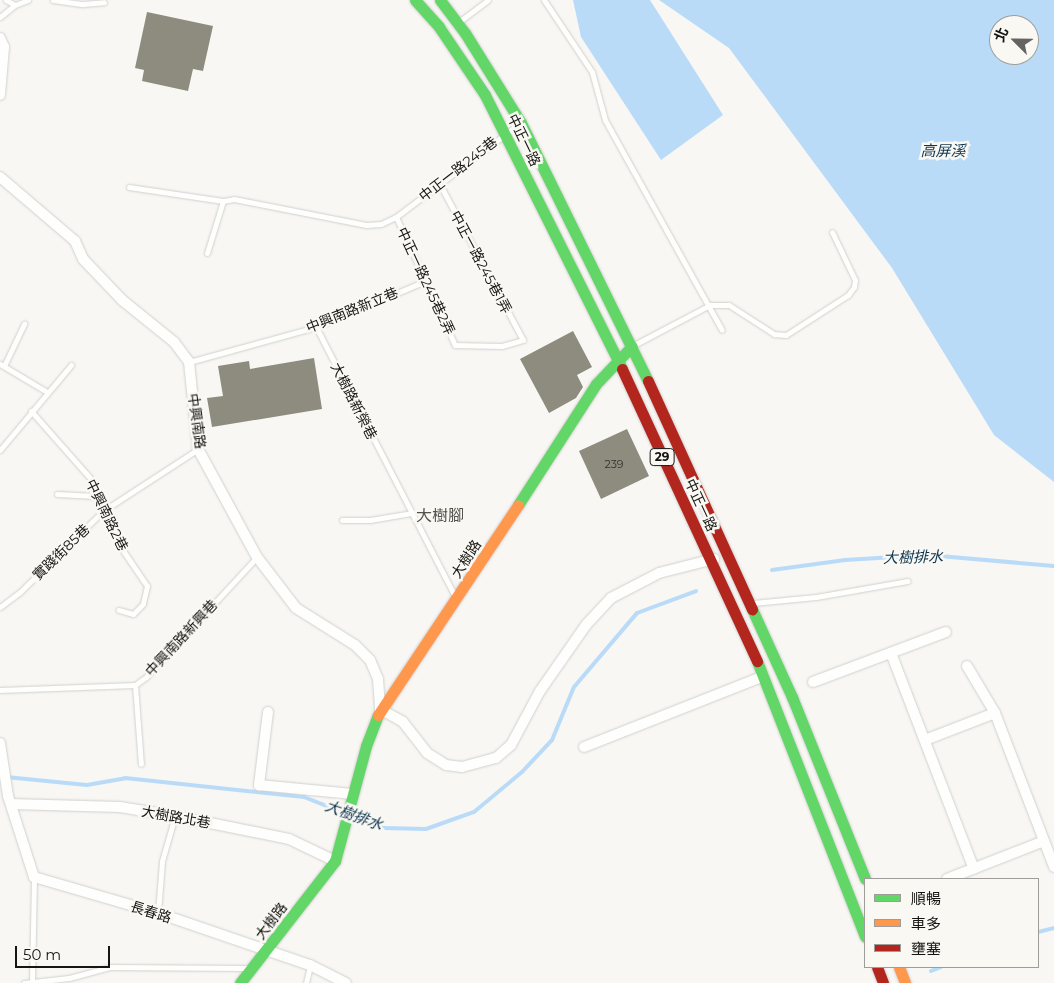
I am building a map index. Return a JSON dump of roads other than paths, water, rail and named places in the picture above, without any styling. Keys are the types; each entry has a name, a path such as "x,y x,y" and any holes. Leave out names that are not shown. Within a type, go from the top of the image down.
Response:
{"main road":[{"name":"中正一路","path":"414,0 439,27 466,65 504,133 618,361 764,676 864,934"},
{"name":"中正一路","path":"440,0 458,23 521,123 632,346 729,555 792,697 865,878"},
{"name":"大樹路","path":"240,983 250,968 267,952 335,861 340,849 352,798 380,709 457,600 596,384 632,346"},
{"path":"877,968 883,983"},
{"path":"899,968 905,983"}],"street":[{"path":"0,38 4,46 0,95"},
{"path":"0,177 75,241 83,259 109,286 174,342 189,362"},
{"name":"中興南路","path":"189,362 198,449 257,557 296,608 355,645 370,660 378,680 380,709"},
{"path":"380,709 403,722 427,753 446,765 462,767 496,758 511,745 540,691 586,625 611,598 659,572 729,555"},
{"path":"813,682 946,632"},
{"path":"891,652 974,869"},
{"path":"967,666 995,713 1054,867"},
{"path":"584,748 764,676"},
{"path":"268,712 259,785 352,798"},
{"path":"925,740 995,713"},
{"path":"1,747 9,800 34,877"},
{"name":"大樹路北巷","path":"9,800 120,807 176,816 289,839 335,861"},
{"path":"950,878 1044,841"},
{"name":"長春路","path":"34,877 158,913 267,952 310,965 346,983"}],"lane":[{"path":"6,0 15,5"},
{"path":"0,17 15,5 28,0"},
{"path":"53,0 83,4 104,2"},
{"path":"458,23 488,0"},
{"path":"544,0 592,72 605,120 710,305 722,330"},
{"name":"中正一路245巷","path":"396,217 504,133 521,123"},
{"name":"中正一路245巷1弄","path":"439,183 523,340 502,346 456,345"},
{"path":"129,187 223,201 234,199 367,225 381,224 396,217"},
{"path":"207,253 223,201"},
{"name":"中正一路245巷2弄","path":"396,217 428,280 456,345"},
{"path":"632,346 710,305 728,305 774,334 786,335 848,295 854,287 855,280 832,232"},
{"name":"中興南路新立巷","path":"189,362 316,327 428,280"},
{"path":"24,324 2,365 47,392"},
{"name":"大樹路新榮巷","path":"316,327 457,600"},
{"path":"0,450 71,365"},
{"name":"中興南路2巷","path":"31,411 90,478 95,496 124,552 147,586 143,604 133,614 119,610"},
{"name":"實踐街85巷","path":"0,607 20,592 103,511 198,449"},
{"path":"57,494 95,496"},
{"path":"342,520 370,520 412,513"},
{"name":"中興南路新興巷","path":"0,690 135,685 146,677 257,557"},
{"path":"750,604 816,597 908,581"},
{"path":"135,685 142,764"},
{"path":"158,913 162,861 176,816"},
{"path":"32,982 34,877"},
{"path":"24,983 69,980 110,967 136,965 250,968"},
{"path":"306,983 310,965"}],"water":[{"path":"573,0 650,0 723,115 661,160 581,37"},
{"name":"高屏溪","path":"659,0 1054,0 1054,482 994,435 892,268 729,48"}],"waterway":[{"name":"大樹排水","path":"772,570 845,560 928,555 1054,566"},
{"name":"大樹排水","path":"351,815 383,828 426,829 474,812 522,772 552,740 574,687 637,613 696,591"},
{"name":"大樹排水","path":"6,777 87,785 125,778 304,797 344,813"},
{"path":"1039,932 1054,928"},
{"path":"931,971 938,968"}],"district":[{"name":"大樹腳","path":"440,516"}]}
